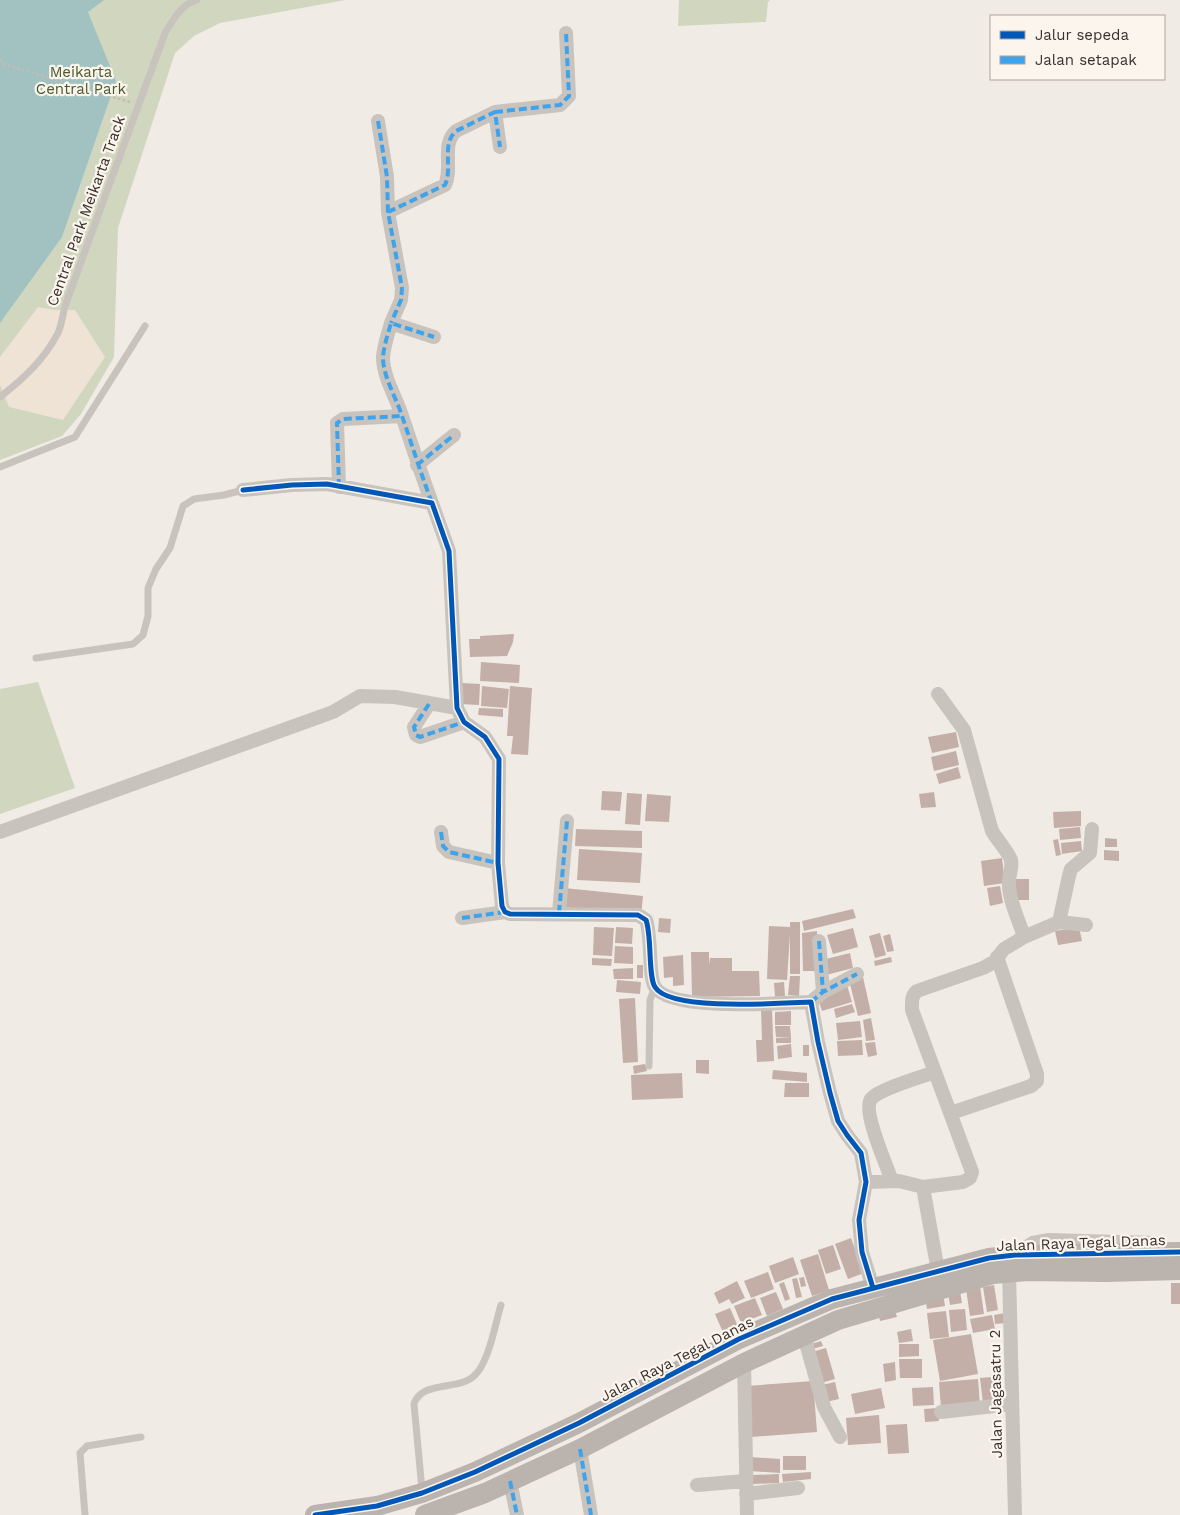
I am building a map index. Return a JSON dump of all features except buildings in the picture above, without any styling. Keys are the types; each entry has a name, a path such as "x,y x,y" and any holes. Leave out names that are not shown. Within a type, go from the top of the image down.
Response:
{"street":[{"path":"388,212 445,185 449,173 450,136 456,131 495,112 560,105 565,101 569,96 566,32"},
{"path":"495,112 500,147"},
{"path":"378,121 387,177 388,212 402,288 402,300 386,337 383,357 385,373 449,551 457,708 464,722 485,737 499,759 498,863 502,906 505,912"},
{"path":"391,323 434,338"},
{"path":"339,487 337,423 343,419 402,416"},
{"path":"417,465 454,435"},
{"path":"243,490 327,484 432,503"},
{"path":"938,694 964,730 992,831 1011,858 1011,874 1008,882 1024,937"},
{"path":"0,832 334,712 360,696 395,697 457,708"},
{"path":"430,704 414,727 416,735 420,737 464,722"},
{"path":"558,914 567,821"},
{"path":"1059,922 1072,869 1090,853 1092,829"},
{"path":"441,832 443,846 449,852 498,863"},
{"path":"462,918 505,912 510,914 638,915 646,920 649,928 652,979 655,987 661,993 704,1004 811,1002 823,992 857,974"},
{"path":"866,1182 892,1181 923,1187 963,1182 970,1178 972,1172 912,1010 913,994 983,968 994,962 1004,949 1024,937 1059,922 1086,925"},
{"path":"819,941 823,992"},
{"path":"951,1113 1030,1086 1037,1081 1037,1074 998,957"},
{"path":"811,1002 818,1042 838,1121 861,1152 866,1182 859,1220 862,1252 872,1288"},
{"path":"892,1181 870,1118 868,1108 870,1101 872,1097 883,1091 935,1072"},
{"path":"923,1187 938,1271"},
{"path":"1012,1263 1033,1243 1049,1240 1180,1242"},
{"name":"Jalan Raya Tegal Danas","path":"425,1515 484,1493 580,1450 744,1363 838,1320 993,1274 1012,1263 1180,1252"},
{"name":"Jalan Raya Tegal Danas","path":"314,1515 377,1506 422,1493 475,1472 579,1423 739,1339 832,1299 989,1258 1012,1263 1180,1270"},
{"name":"Jalan Jagasatru 2","path":"1012,1263 1012,1404 1015,1515"},
{"path":"804,1336 824,1407 840,1437"},
{"path":"744,1363 747,1515"},
{"path":"941,1412 1012,1404"},
{"path":"580,1450 591,1515"},
{"path":"510,1481 518,1515"},
{"path":"697,1484 746,1488 798,1488"}],"lane":[{"name":"Central Park Meikarta Track","path":"0,397 26,377 44,355 58,332 66,303 166,33 176,15 190,2 197,0"},
{"path":"0,467 75,437 145,326"},
{"path":"36,658 133,644 143,635 148,616 148,588 156,569 170,548 183,506 194,499 243,490"},
{"path":"649,1066 650,1000 655,987"},
{"path":"422,1493 414,1404 416,1398 425,1391 469,1380 478,1372 485,1359 501,1305"},
{"path":"85,1515 80,1453 82,1449 87,1446 142,1437"}],"path":[{"path":"0,60 3,64 140,105"}],"green space":[{"name":"Meikarta Central Park","path":"0,0 345,0 220,23 194,36 175,53 118,228 114,357 81,414 62,436 0,460"},
{"path":"679,0 770,0 768,2 766,22 678,26"},
{"path":"38,682 75,788 0,814 0,689"}],"shaded area":[{"path":"38,307 55,310 75,310 105,357 63,420 9,407 0,385 0,357"}],"water":[{"path":"0,0 104,0 88,12 116,81 62,237 0,323"}],"marked path":[{"path":"495,112 560,105 569,96 566,33"},
{"path":"388,212 445,185 448,171 449,143 456,131 495,112 500,147"},
{"path":"378,121 387,177 388,212 402,288 401,300 391,323"},
{"path":"432,503 387,379 383,357 391,323 434,337"},
{"path":"339,487 337,423 343,419 402,416"},
{"path":"417,465 454,435"},
{"path":"429,704 414,727 416,735 420,737 464,722"},
{"path":"559,913 567,821"},
{"path":"441,832 443,846 449,852 498,863"},
{"path":"462,918 505,912"},
{"path":"819,941 823,992"},
{"path":"811,1002 823,992 857,974"},
{"path":"580,1449 591,1515"},
{"path":"510,1481 517,1515"}],"cycle path":[{"path":"243,490 327,484 432,503 449,551 457,708 464,722 485,737 499,759 498,863 502,906 505,912 510,914 638,915 646,920 648,927 653,982 655,987 665,995 704,1003 811,1002 818,1042 838,1121 861,1153 866,1182 859,1220 862,1252 873,1288"},
{"path":"315,1515 377,1506 422,1493 475,1472 579,1423 739,1339 832,1299 989,1258 1015,1255 1180,1252"}]}
